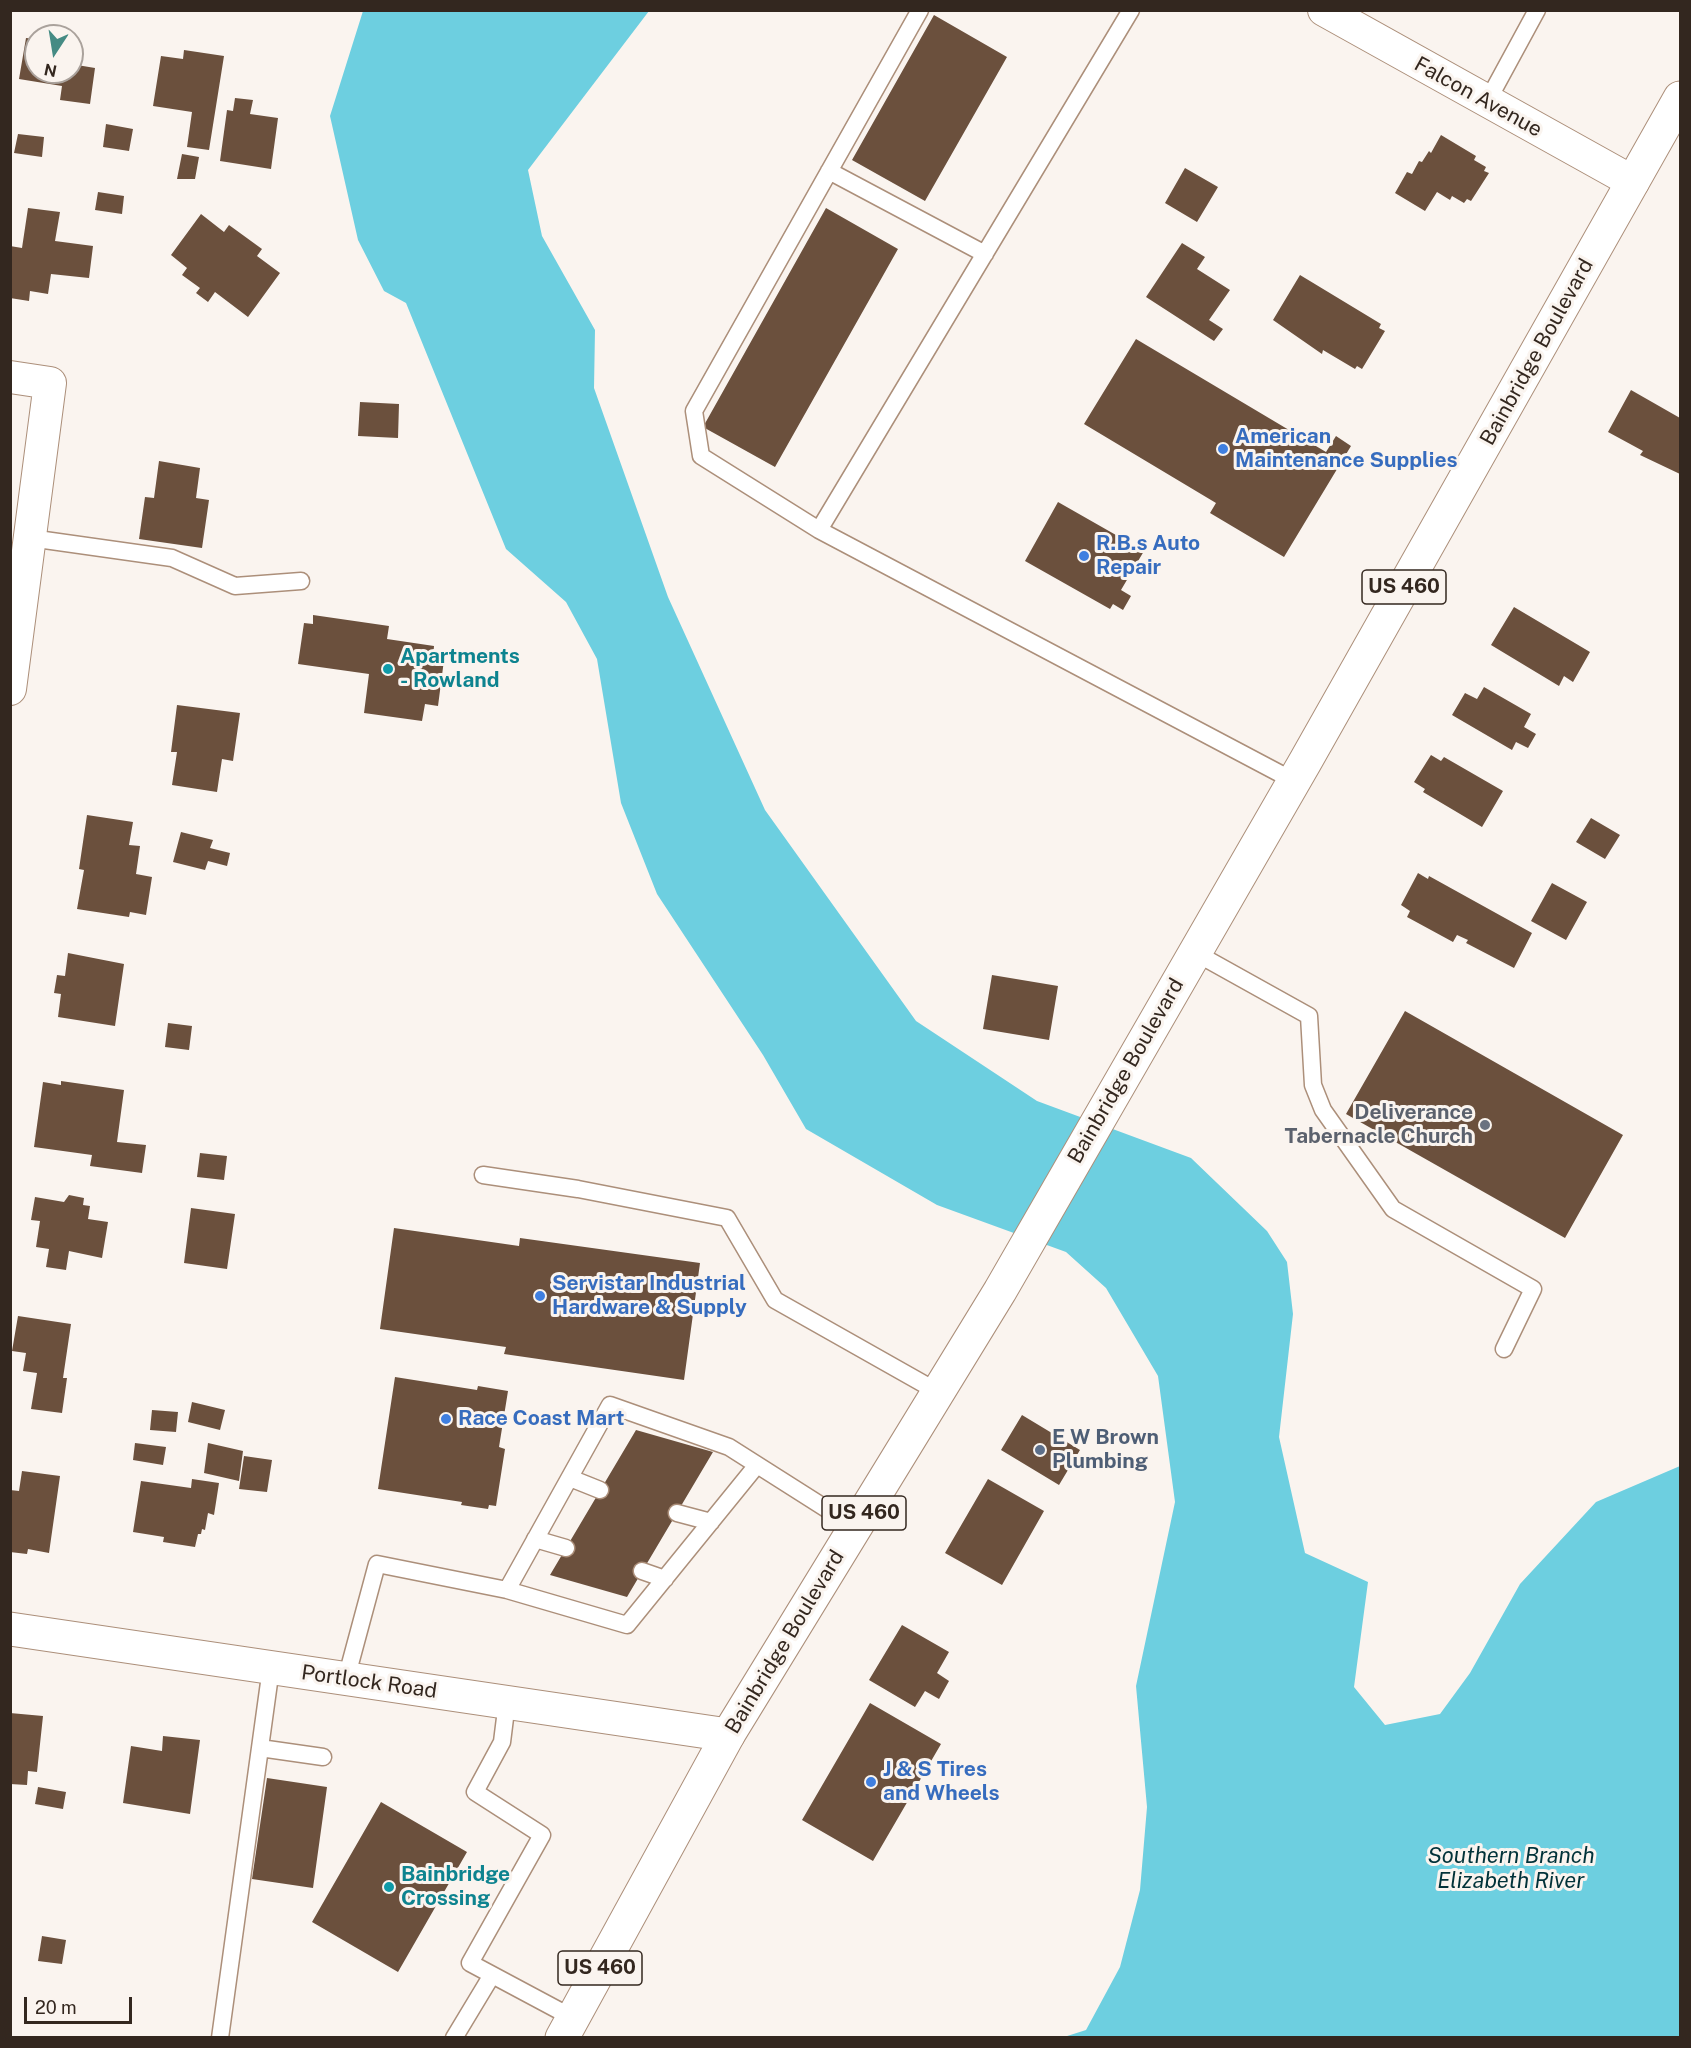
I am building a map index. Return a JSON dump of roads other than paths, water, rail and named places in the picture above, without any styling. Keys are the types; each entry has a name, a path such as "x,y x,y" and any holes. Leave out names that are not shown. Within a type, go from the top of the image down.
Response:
{"main road":[{"name":"Bainbridge Boulevard","path":"567,2028 728,1735 1000,1291 1123,1074 1294,781 1680,98"},
{"name":"Portlock Road","path":"10,1629 728,1735"}],"street":[{"name":"Falcon Avenue","path":"1324,10 1633,182"},
{"path":"10,377 50,383 10,689"}],"lane":[{"path":"920,10 694,411 701,456 819,530 1294,781"},
{"path":"819,530 1131,10"},
{"path":"1487,102 1537,10"},
{"path":"829,171 985,254"},
{"path":"30,538 172,558 235,586 301,581"},
{"path":"1194,952 1309,1016 1313,1085 1323,1110 1393,1209 1533,1289 1504,1349"},
{"path":"483,1175 578,1189 727,1218 775,1300 938,1392"},
{"path":"507,1590 610,1405 729,1447 855,1527"},
{"path":"346,1679 377,1564 507,1590 627,1625 757,1465"},
{"path":"570,1478 600,1490"},
{"path":"677,1513 711,1522"},
{"path":"535,1539 566,1548"},
{"path":"642,1571 665,1579"},
{"path":"220,2037 271,1668"},
{"path":"507,1702 502,1742 475,1792 542,1835 470,1963 492,1975 567,2028"},
{"path":"260,1748 323,1757"},
{"path":"454,2037 492,1975"}],"water":[{"name":"Southern Branch Elizabeth River","path":"363,11 649,11 528,170 542,236 595,330 594,388 668,597 765,810 916,1021 1037,1101 1191,1158 1267,1231 1287,1262 1293,1314 1279,1437 1305,1553 1368,1582 1354,1687 1385,1725 1440,1714 1470,1673 1520,1584 1596,1502 1680,1466 1680,2037 1064,2037 1086,2030 1120,1967 1140,1890 1147,1807 1136,1686 1175,1502 1158,1376 1106,1288 1066,1252 937,1205 806,1129 763,1055 657,894 621,803 597,659 566,602 506,549 406,303 384,291 358,240 330,116"}],"place":[{"name":"American Maintenance Supplies","path":"1223,449"},
{"name":"R.B.s Auto Repair","path":"1084,556"},
{"name":"Apartments - Rowland","path":"388,669"},
{"name":"Deliverance Tabernacle Church","path":"1485,1125"},
{"name":"Servistar Industrial Hardware & Supply","path":"540,1296"},
{"name":"Race Coast Mart","path":"446,1419"},
{"name":"E W Brown Plumbing","path":"1040,1450"},
{"name":"J & S Tires and Wheels","path":"871,1782"},
{"name":"Bainbridge Crossing","path":"389,1887"}]}
